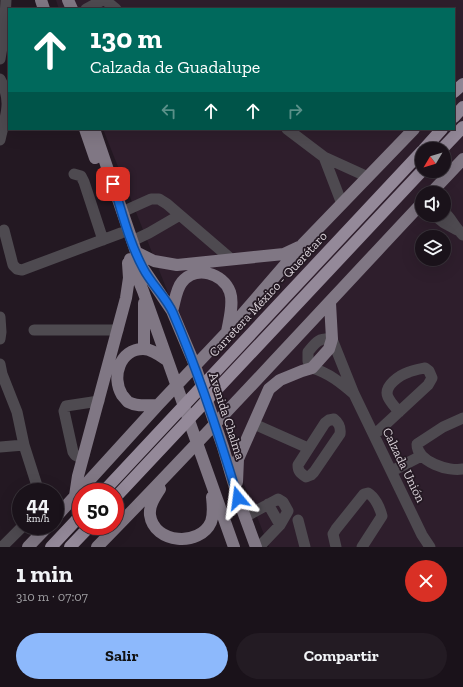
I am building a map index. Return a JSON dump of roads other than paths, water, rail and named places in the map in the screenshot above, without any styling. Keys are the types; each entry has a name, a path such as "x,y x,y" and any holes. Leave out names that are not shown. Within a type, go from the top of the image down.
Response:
{"highway":[{"path":"455,91 463,84"},
{"path":"455,116 463,107"},
{"path":"449,142 463,127"},
{"name":"Carretera México - Querétaro","path":"430,142 441,130"},
{"name":"Carretera México - Querétaro","path":"110,483 415,159"},
{"path":"124,488 415,178"},
{"path":"51,547 72,525"},
{"path":"70,547 81,535"}],"main road":[{"path":"455,85 463,77"},
{"path":"85,130 121,233 131,248 154,261 177,265 284,254 304,244"},
{"path":"94,130 122,212 143,292 234,547"},
{"path":"87,483 227,332 304,244 413,130"},
{"path":"438,186 463,159"},
{"path":"98,547 330,303 415,211"},
{"path":"78,483 126,298 131,248"},
{"name":"Avenida Chalma","path":"131,248 172,311 194,363 223,447 238,498 257,547"},
{"path":"172,311 178,288 182,281 189,276 198,273 213,274 225,284 230,293 231,306 227,332"},
{"path":"143,292 144,349"},
{"path":"238,498 238,459 269,389 280,380 312,368 329,349 332,339 330,303"},
{"path":"158,405 139,406 127,401 118,389 116,374 122,360 132,351 144,349 157,354 168,361"},
{"path":"167,476 152,503 150,514 153,524 160,533 172,539 184,541 194,539 204,531 210,523 213,510 211,482"},
{"path":"64,508 72,499"},
{"path":"28,547 39,535"}],"street":[{"path":"0,60 4,35 6,0"},
{"path":"90,8 104,0 115,8"},
{"path":"0,79 6,89 8,104 0,140"},
{"path":"287,130 324,157 368,177"},
{"path":"324,157 342,204"},
{"path":"74,174 81,176 84,182 103,240"},
{"path":"122,212 151,199 159,199 231,259"},
{"path":"131,248 149,233 180,215"},
{"path":"451,219 460,233"},
{"path":"443,222 460,233"},
{"path":"4,230 13,265 17,269 22,270 121,233"},
{"path":"0,317 0,339"},
{"path":"34,330 118,330"},
{"name":"Calzada Unión","path":"332,339 354,394 422,535 430,547"},
{"path":"0,364 2,374 18,412 24,445 36,483"},
{"name":"Calzada Unión","path":"312,368 322,371 337,379 354,394"},
{"path":"84,455 75,455 73,452 64,411 66,406 72,404 98,401"},
{"path":"374,435 399,412"},
{"path":"463,418 443,427 417,444 417,448 421,456 431,463 457,470 463,469"},
{"path":"334,419 339,423 340,434 314,472 306,477 300,473 298,465 308,448 329,420 334,419"},
{"path":"254,424 308,448"},
{"path":"0,447 24,445"},
{"path":"392,471 421,456"},
{"path":"336,547 333,534 364,494 368,493 372,495 381,511 382,516 362,547"},
{"path":"245,517 268,504 280,525 257,547"},
{"path":"298,520 305,547"},
{"path":"2,547 14,535"}]}
